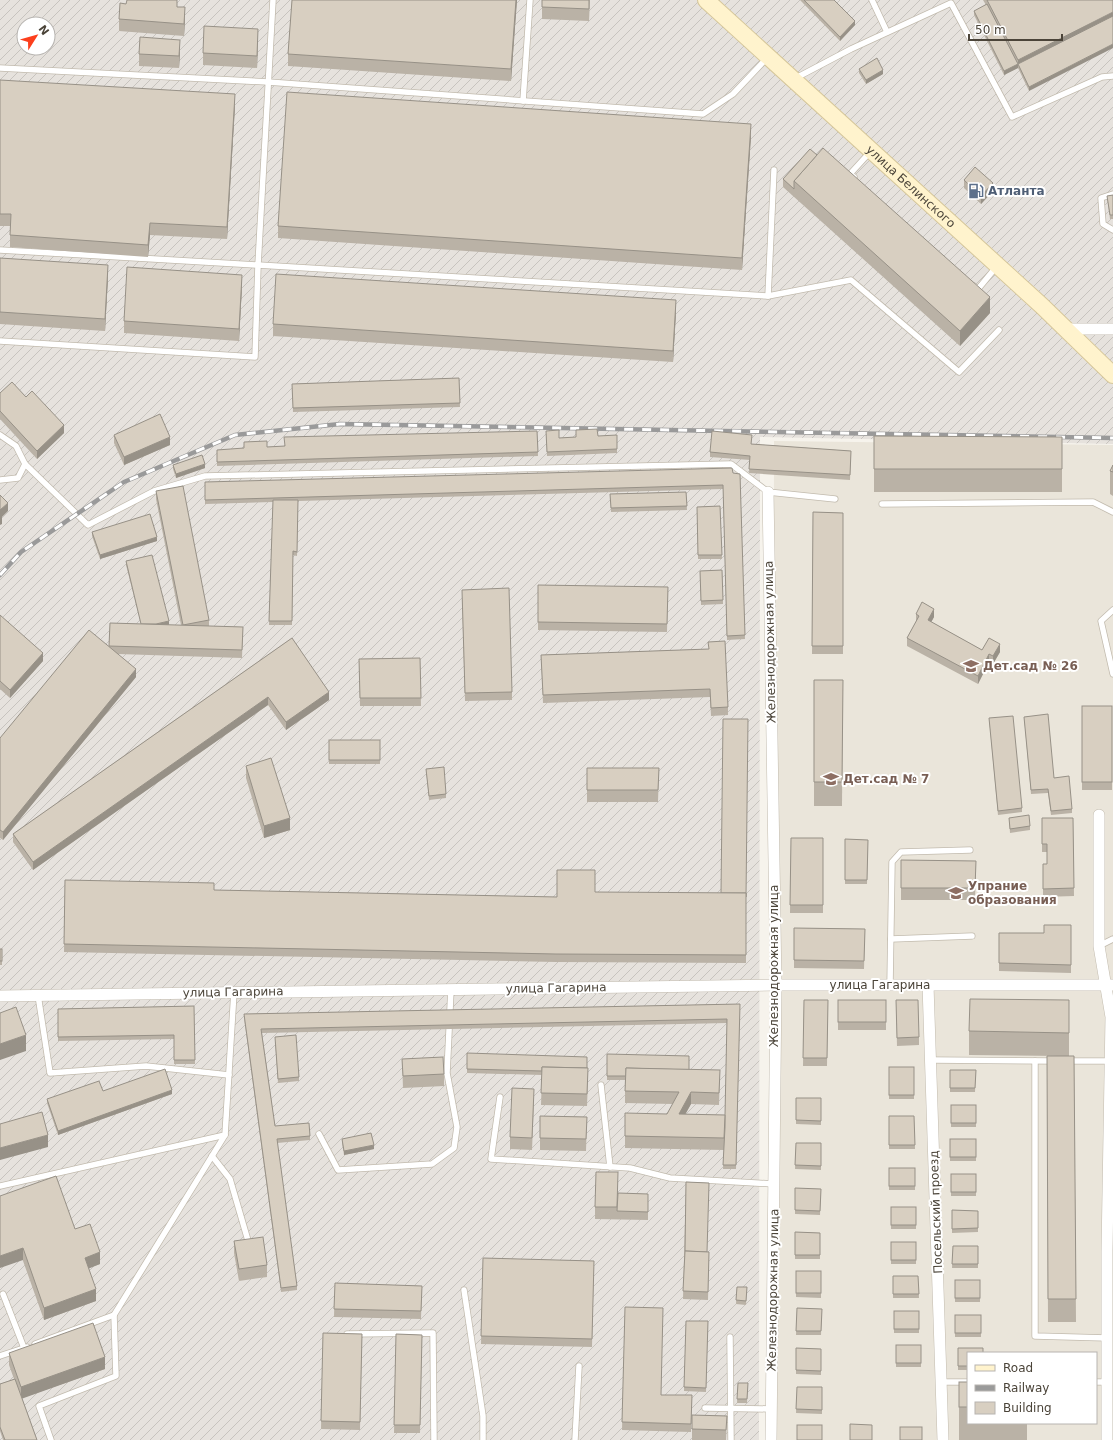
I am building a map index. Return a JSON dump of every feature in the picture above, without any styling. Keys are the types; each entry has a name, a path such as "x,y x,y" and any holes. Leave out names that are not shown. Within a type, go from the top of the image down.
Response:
{"street":[{"name":"улица Белинского","path":"707,0 997,265 1113,375"},
{"path":"1065,329 1113,329"},
{"name":"Железнодорожная улица","path":"768,492 776,985 771,1440"},
{"path":"1099,815 1100,946 1109,984 1111,1017 1110,1251 1107,1338 1108,1440"},
{"name":"улица Гагарина","path":"0,996 776,985 1109,984"},
{"name":"Посельский проезд","path":"928,985 943,1440"}],"lane":[{"path":"0,341 255,357 258,264 273,0"},
{"path":"523,101 530,0"},
{"path":"872,0 887,32"},
{"path":"794,79 851,49 951,3 1012,117 1102,77 1113,76"},
{"path":"0,68 268,82 703,114 733,94 769,56"},
{"path":"856,179 850,174 871,150"},
{"path":"768,296 774,170"},
{"path":"1113,194 1101,198 1103,224 1113,230"},
{"path":"0,250 258,264 768,296 851,280 959,372 999,330"},
{"path":"972,284 978,289 997,265"},
{"path":"0,435 16,446 25,464 88,525 154,491 205,476 731,464 768,492 835,499"},
{"path":"0,480 18,478 25,464"},
{"path":"882,504 1093,502 1113,512"},
{"path":"1113,610 1101,621 1113,674"},
{"path":"890,985 892,862 901,852 970,850"},
{"path":"891,939 972,936"},
{"path":"1100,946 1113,939"},
{"path":"319,1134 338,1170 432,1164 454,1148 457,1127 447,1073 451,989"},
{"path":"51,1440 39,1406 116,1376 114,1315 225,1135 234,992"},
{"path":"38,995 50,1073 146,1066 229,1075"},
{"path":"931,1060 1057,1061"},
{"path":"1035,1061 1036,1336 1107,1338"},
{"path":"1065,1061 1110,1061"},
{"path":"601,1085 610,1167"},
{"path":"500,1096 491,1159 630,1168 670,1178 774,1184"},
{"path":"0,1186 225,1135"},
{"path":"212,1156 230,1179 249,1244"},
{"path":"464,1290 483,1416 483,1440"},
{"path":"3,1294 24,1348"},
{"path":"0,1356 114,1315"},
{"path":"346,1334 433,1333 434,1440"},
{"path":"730,1337 730,1440"},
{"path":"575,1440 579,1366"},
{"path":"941,1382 967,1382"},
{"path":"1097,1382 1108,1382"},
{"path":"705,1408 771,1408"}],"shaded area":[{"path":"0,0 1113,0 1113,444 760,437 759,1440 0,1440"},
{"path":"774,441 1113,445 1113,1440 773,1440"}],"building":[{"path":"127,0 177,0 177,7 185,7 184,24 119,19 120,3 126,4"},
{"path":"292,0 516,0 511,69 288,54"},
{"path":"542,0 589,0 589,9 542,7"},
{"path":"804,0 834,0 855,21 840,37"},
{"path":"987,0 1113,0 1113,12 1018,60"},
{"path":"987,4 1018,64 1004,71 974,11"},
{"path":"1113,16 1113,44 1029,87 1018,64"},
{"path":"204,26 258,29 257,56 203,53"},
{"path":"140,37 180,40 179,56 139,54"},
{"path":"877,58 883,70 866,80 859,69"},
{"path":"0,80 235,94 227,227 150,223 148,245 10,235 11,214 0,214"},
{"path":"287,92 751,124 742,258 278,226"},
{"path":"823,148 990,297 960,331 794,181"},
{"path":"810,149 817,155 794,181 794,189 783,179"},
{"path":"975,167 993,183 981,196 964,180"},
{"path":"1113,195 1113,215 1110,215 1107,196"},
{"path":"0,258 108,265 105,319 0,312"},
{"path":"127,267 242,275 239,329 124,321"},
{"path":"276,274 676,300 673,351 273,324"},
{"path":"459,378 460,403 293,408 292,384"},
{"path":"12,382 26,397 32,391 64,425 37,451 0,411 0,393"},
{"path":"160,414 170,437 124,457 114,435"},
{"path":"597,429 598,436 617,435 617,449 547,452 546,431 559,430 559,438 576,437 576,430"},
{"path":"537,431 538,452 217,462 217,450 244,448 244,442 267,441 267,447 285,446 284,437"},
{"path":"712,431 752,435 751,444 851,451 850,475 749,469 750,456 710,452"},
{"path":"874,436 1062,437 1062,469 874,469"},
{"path":"202,455 205,464 176,474 173,465"},
{"path":"1113,465 1113,472 1110,471"},
{"path":"732,468 733,473 740,474 745,635 727,636 723,485 205,500 205,482"},
{"path":"183,486 209,620 183,625 156,491"},
{"path":"686,492 687,506 611,508 610,494"},
{"path":"0,495 8,503 0,510"},
{"path":"273,500 298,500 297,552 293,551 292,621 269,621"},
{"path":"720,506 722,555 698,555 697,507"},
{"path":"813,512 843,513 843,646 812,646"},
{"path":"150,514 157,537 100,555 92,532"},
{"path":"152,555 169,621 156,624 141,624 126,561"},
{"path":"722,570 723,600 701,601 700,571"},
{"path":"538,585 668,587 667,624 538,622"},
{"path":"509,588 512,692 465,693 462,590"},
{"path":"922,602 934,609 928,620 982,650 989,638 1000,644 993,656 989,654 978,676 907,638 919,616 916,614"},
{"path":"0,615 43,653 10,690 0,681"},
{"path":"110,623 243,627 242,650 109,646"},
{"path":"89,630 136,669 3,832 0,830 0,738"},
{"path":"292,638 329,692 286,722 268,697 33,862 13,834"},
{"path":"725,641 728,707 711,708 710,689 543,695 541,655 709,649 708,642"},
{"path":"420,658 421,698 360,698 359,659"},
{"path":"814,680 843,680 842,782 814,782"},
{"path":"1082,706 1112,706 1112,782 1082,782"},
{"path":"1048,714 1054,778 1069,776 1072,809 1051,811 1048,789 1031,790 1024,717"},
{"path":"1013,716 1022,808 998,811 989,718"},
{"path":"723,719 748,719 746,897 746,893 721,893"},
{"path":"329,740 380,740 380,760 329,760"},
{"path":"271,758 290,818 264,826 246,766"},
{"path":"444,767 446,794 429,796 426,769"},
{"path":"587,768 659,768 658,790 587,790"},
{"path":"1029,815 1030,826 1010,829 1009,818"},
{"path":"1042,818 1073,818 1074,888 1043,889 1043,864 1047,864 1047,844 1042,844"},
{"path":"791,838 823,838 823,905 790,905"},
{"path":"845,839 868,840 867,880 845,880"},
{"path":"901,860 976,861 975,888 901,888"},
{"path":"557,870 595,870 595,892 746,893 746,955 556,954 64,944 65,880 214,883 214,890 557,897"},
{"path":"1044,925 1071,925 1071,965 999,963 999,933 1044,933"},
{"path":"794,928 865,929 864,961 794,960"},
{"path":"0,949 2,949 2,961 0,961"},
{"path":"970,999 1069,1000 1069,1033 969,1031"},
{"path":"804,1000 828,1000 827,1058 803,1058"},
{"path":"838,1000 886,1000 886,1022 838,1022"},
{"path":"896,1000 918,1000 919,1037 897,1038"},
{"path":"740,1004 736,1165 723,1165 727,1019 261,1029 275,1126 309,1123 310,1136 277,1139 297,1286 281,1288 244,1014"},
{"path":"194,1006 195,1060 174,1060 174,1035 58,1037 58,1009"},
{"path":"16,1007 26,1035 0,1044 0,1013"},
{"path":"296,1035 299,1077 278,1079 275,1037"},
{"path":"467,1053 587,1057 587,1068 542,1067 542,1071 467,1069"},
{"path":"607,1054 689,1056 689,1070 626,1068 626,1076 607,1076"},
{"path":"1047,1056 1074,1056 1076,1299 1048,1299"},
{"path":"443,1057 444,1074 403,1076 402,1059"},
{"path":"542,1067 588,1068 587,1094 541,1093"},
{"path":"889,1067 914,1067 914,1095 889,1095"},
{"path":"626,1068 720,1070 719,1093 691,1092 679,1114 725,1115 724,1138 625,1136 625,1113 667,1114 679,1092 625,1091"},
{"path":"165,1069 172,1090 58,1131 47,1099 99,1081 103,1091"},
{"path":"950,1070 976,1070 975,1088 950,1088"},
{"path":"512,1088 534,1089 532,1138 510,1137"},
{"path":"796,1098 821,1098 821,1121 796,1120"},
{"path":"951,1105 976,1105 976,1123 951,1123"},
{"path":"42,1112 48,1135 0,1148 0,1124"},
{"path":"540,1116 587,1117 586,1139 540,1138"},
{"path":"889,1116 914,1116 915,1145 889,1145"},
{"path":"371,1133 374,1145 344,1151 342,1139"},
{"path":"950,1139 976,1139 976,1157 950,1157"},
{"path":"796,1143 821,1143 821,1166 795,1165"},
{"path":"889,1168 915,1168 915,1186 889,1186"},
{"path":"596,1172 618,1172 617,1207 595,1207"},
{"path":"951,1174 976,1174 976,1192 951,1192"},
{"path":"56,1176 75,1229 90,1224 100,1252 85,1258 96,1289 44,1308 23,1248 0,1256 0,1196"},
{"path":"686,1182 709,1183 707,1252 685,1251"},
{"path":"795,1188 821,1189 820,1211 795,1210"},
{"path":"618,1193 648,1194 648,1212 617,1211"},
{"path":"891,1207 916,1207 916,1225 891,1225"},
{"path":"952,1210 978,1211 978,1228 952,1229"},
{"path":"795,1232 820,1233 820,1255 795,1255"},
{"path":"263,1237 267,1265 239,1269 234,1241"},
{"path":"891,1242 916,1242 916,1260 891,1260"},
{"path":"953,1246 978,1246 978,1264 952,1264"},
{"path":"685,1251 709,1252 708,1292 683,1291"},
{"path":"483,1258 594,1261 592,1339 481,1336"},
{"path":"796,1271 821,1271 821,1293 796,1293"},
{"path":"893,1276 918,1276 919,1294 893,1294"},
{"path":"955,1280 980,1280 980,1298 955,1298"},
{"path":"335,1283 422,1286 421,1311 334,1309"},
{"path":"737,1287 747,1287 746,1301 736,1300"},
{"path":"625,1307 663,1308 661,1395 692,1395 691,1424 622,1422"},
{"path":"797,1308 822,1309 821,1331 796,1331"},
{"path":"894,1311 919,1311 919,1329 894,1329"},
{"path":"955,1315 981,1315 981,1333 955,1333"},
{"path":"686,1321 708,1321 706,1388 684,1387"},
{"path":"93,1323 105,1357 21,1387 9,1353"},
{"path":"323,1333 362,1334 360,1422 321,1421"},
{"path":"396,1334 422,1335 420,1425 394,1425"},
{"path":"896,1345 921,1345 921,1363 896,1363"},
{"path":"796,1348 821,1349 821,1371 796,1370"},
{"path":"958,1348 983,1348 983,1352 967,1352 967,1366 958,1366"},
{"path":"15,1379 37,1440 5,1440 0,1427 0,1384"},
{"path":"959,1382 967,1382 967,1407 959,1407"},
{"path":"738,1383 748,1383 747,1399 737,1399"},
{"path":"797,1387 822,1387 822,1410 796,1409"},
{"path":"692,1415 727,1416 726,1430 692,1429"},
{"path":"850,1424 872,1425 872,1440 850,1440"},
{"path":"797,1425 822,1425 822,1440 797,1440"},
{"path":"900,1427 922,1427 922,1440 900,1440"}],"railway":[{"path":"0,575 21,552 124,482 235,435 340,424 1113,438"}],"place":[{"name":"Атланта","path":"976,191"},
{"name":"Дет.сад № 26","path":"971,666"},
{"name":"Дет.сад № 7","path":"831,779"},
{"name":"Упрание образования","path":"956,893"}]}
